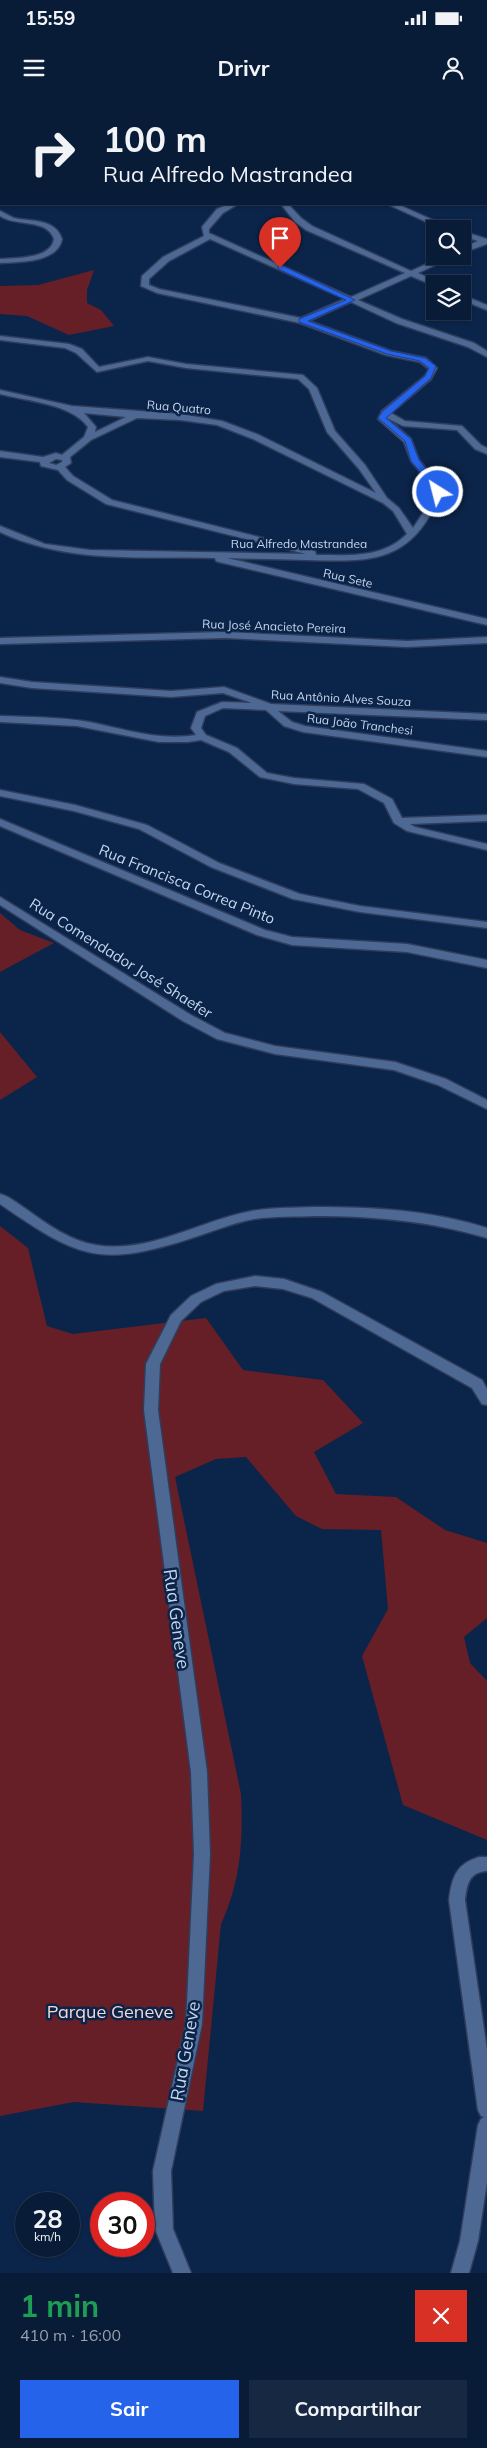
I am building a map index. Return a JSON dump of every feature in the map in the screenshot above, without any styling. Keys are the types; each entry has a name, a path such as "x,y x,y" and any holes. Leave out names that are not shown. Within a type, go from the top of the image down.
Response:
{"street":[{"path":"232,205 220,212 208,224 204,231 209,236 419,329 467,343 487,355"},
{"path":"285,205 298,220 309,228 426,280"},
{"path":"393,205 427,220"},
{"path":"0,213 9,219"},
{"path":"0,218 46,226 56,234 58,241 55,248 33,258 0,262"},
{"path":"209,236 166,259 145,278 145,286 157,291 302,321 389,353 413,357 429,363 433,368 428,377 385,413 403,423 459,428 478,447 487,451"},
{"path":"471,237 486,242"},
{"path":"471,248 486,242"},
{"path":"302,321 430,265"},
{"path":"471,301 487,308"},
{"path":"0,338 66,346 80,351 97,370 148,359 186,366 300,377 313,388 332,432 362,467 383,497"},
{"name":"Rua Quatro","path":"0,392 72,409 136,416 180,417 230,426 371,494 383,497 402,516 412,534"},
{"path":"72,409 90,421 92,427 88,438"},
{"name":"Rua Alfredo Mastrandea","path":"204,555 374,556 394,549 412,534 428,512 438,492 437,488 419,467 408,440 384,421 382,418 385,413"},
{"path":"64,457 88,438 136,416"},
{"path":"0,454 44,460 52,456 64,457 68,460 67,463 60,467 46,466 44,460"},
{"path":"60,467 70,478 87,491 109,502 306,550 321,557"},
{"path":"0,529 32,544 54,550 204,555"},
{"name":"Rua Sete","path":"204,555 246,567 487,622"},
{"name":"Rua José Anacieto Pereira","path":"0,641 225,635 407,644 487,640"},
{"name":"Rua João Tranchesi","path":"0,680 32,685 171,694 224,690 249,697 271,708 288,724 319,733 447,747 487,754"},
{"name":"Rua Antônio Alves Souza","path":"202,737 196,728 198,717 210,708 222,705 487,717"},
{"path":"0,719 66,722 135,736 168,739 202,737 233,750 264,775 275,779 348,783 374,791 388,801 398,821 418,831 487,847"},
{"path":"0,793 75,808 143,827 215,864 297,897 360,909 487,925"},
{"path":"398,821 487,818"},
{"name":"Rua Francisca Correa Pinto","path":"0,822 261,933 292,941 407,948 487,964"},
{"name":"Rua Comendador José Shaefer","path":"0,900 187,1018 221,1036 275,1050 394,1066 442,1082 487,1106"},
{"path":"0,1198 47,1231 78,1245 98,1251 123,1250 152,1245 241,1217 267,1213 346,1212 437,1220 487,1233"},
{"name":"Rua Geneve","path":"182,2273 164,2229 162,2172 194,2024 202,1854 199,1772 166,1542 151,1410 153,1364 176,1318 196,1299 222,1288 255,1281 284,1284 317,1295 482,1387 487,1400"},
{"path":"487,1864 479,1864 464,1870 459,1880 457,1900 487,2110"},
{"path":"460,2273 469,2241 487,2125"}],"green space":[{"path":"94,270 87,290 87,303 101,310 114,326 69,335 27,316 0,314 0,286 38,285"},
{"path":"0,913 20,930 54,943 0,972"},
{"path":"0,1032 37,1077 0,1100"},
{"name":"Parque Geneve","path":"0,1226 28,1248 47,1326 73,1334 206,1318 243,1370 323,1380 363,1423 314,1452 336,1494 396,1497 445,1530 487,1543 487,1618 464,1637 470,1663 487,1681 487,1840 403,1805 362,1656 388,1609 381,1530 322,1529 296,1516 246,1457 216,1459 175,1477 241,1794 241,1845 233,1892 221,1924 203,2111 74,2102 0,2116"}],"route":[{"path":"280,268 352,300 302,321 389,353 423,360 433,368 428,377 385,413 382,418 408,440 415,461 437,488 438,492"}]}
